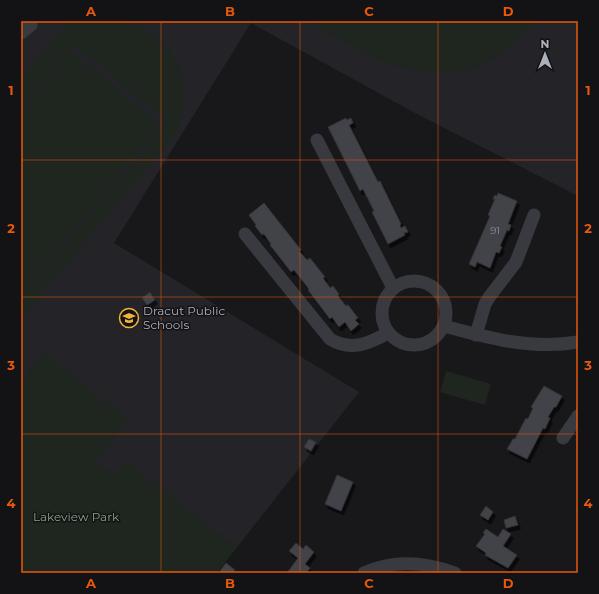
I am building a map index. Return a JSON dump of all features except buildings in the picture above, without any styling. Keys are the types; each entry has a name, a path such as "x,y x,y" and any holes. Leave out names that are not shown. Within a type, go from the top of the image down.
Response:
{"street":[{"path":"21,33 31,25 31,21"},
{"path":"318,140 394,288"},
{"path":"476,335 485,304 516,262 534,215"},
{"path":"245,234 330,339 341,344 363,344 369,343 388,333"},
{"path":"412,280 425,282 441,294 444,300 446,313 444,326 436,337 424,344 405,344 393,338 388,333 382,322 382,309 385,297 394,288 399,284 412,280"},
{"path":"444,326 476,335 533,345 556,345 578,342"},
{"path":"563,438 578,416"},
{"path":"364,573 380,567 413,563 434,566 455,573"}],"shaded area":[{"name":"Dracut Public Schools","path":"21,21 578,21 578,196 415,113 251,23 114,243 359,392 238,546 21,421"}],"green space":[{"path":"69,21 94,21 93,23 119,22 142,28 161,40 174,57 182,77 184,99 179,122 167,145 21,318 21,294 157,136 166,122 76,46 64,56 21,107 21,78"},
{"path":"318,21 538,21 528,31 490,61 464,72 426,72 384,63 315,27"},
{"path":"71,52 154,119 153,121 160,127 23,289 21,287 21,111"},
{"name":"Lakeview Park","path":"44,352 128,420 94,463 114,474 126,460 210,527 209,529 238,546 217,573 21,573 21,381"},
{"path":"446,371 491,384 485,405 440,392"}],"place":[{"name":"Dracut Public Schools","path":"129,318"}]}
